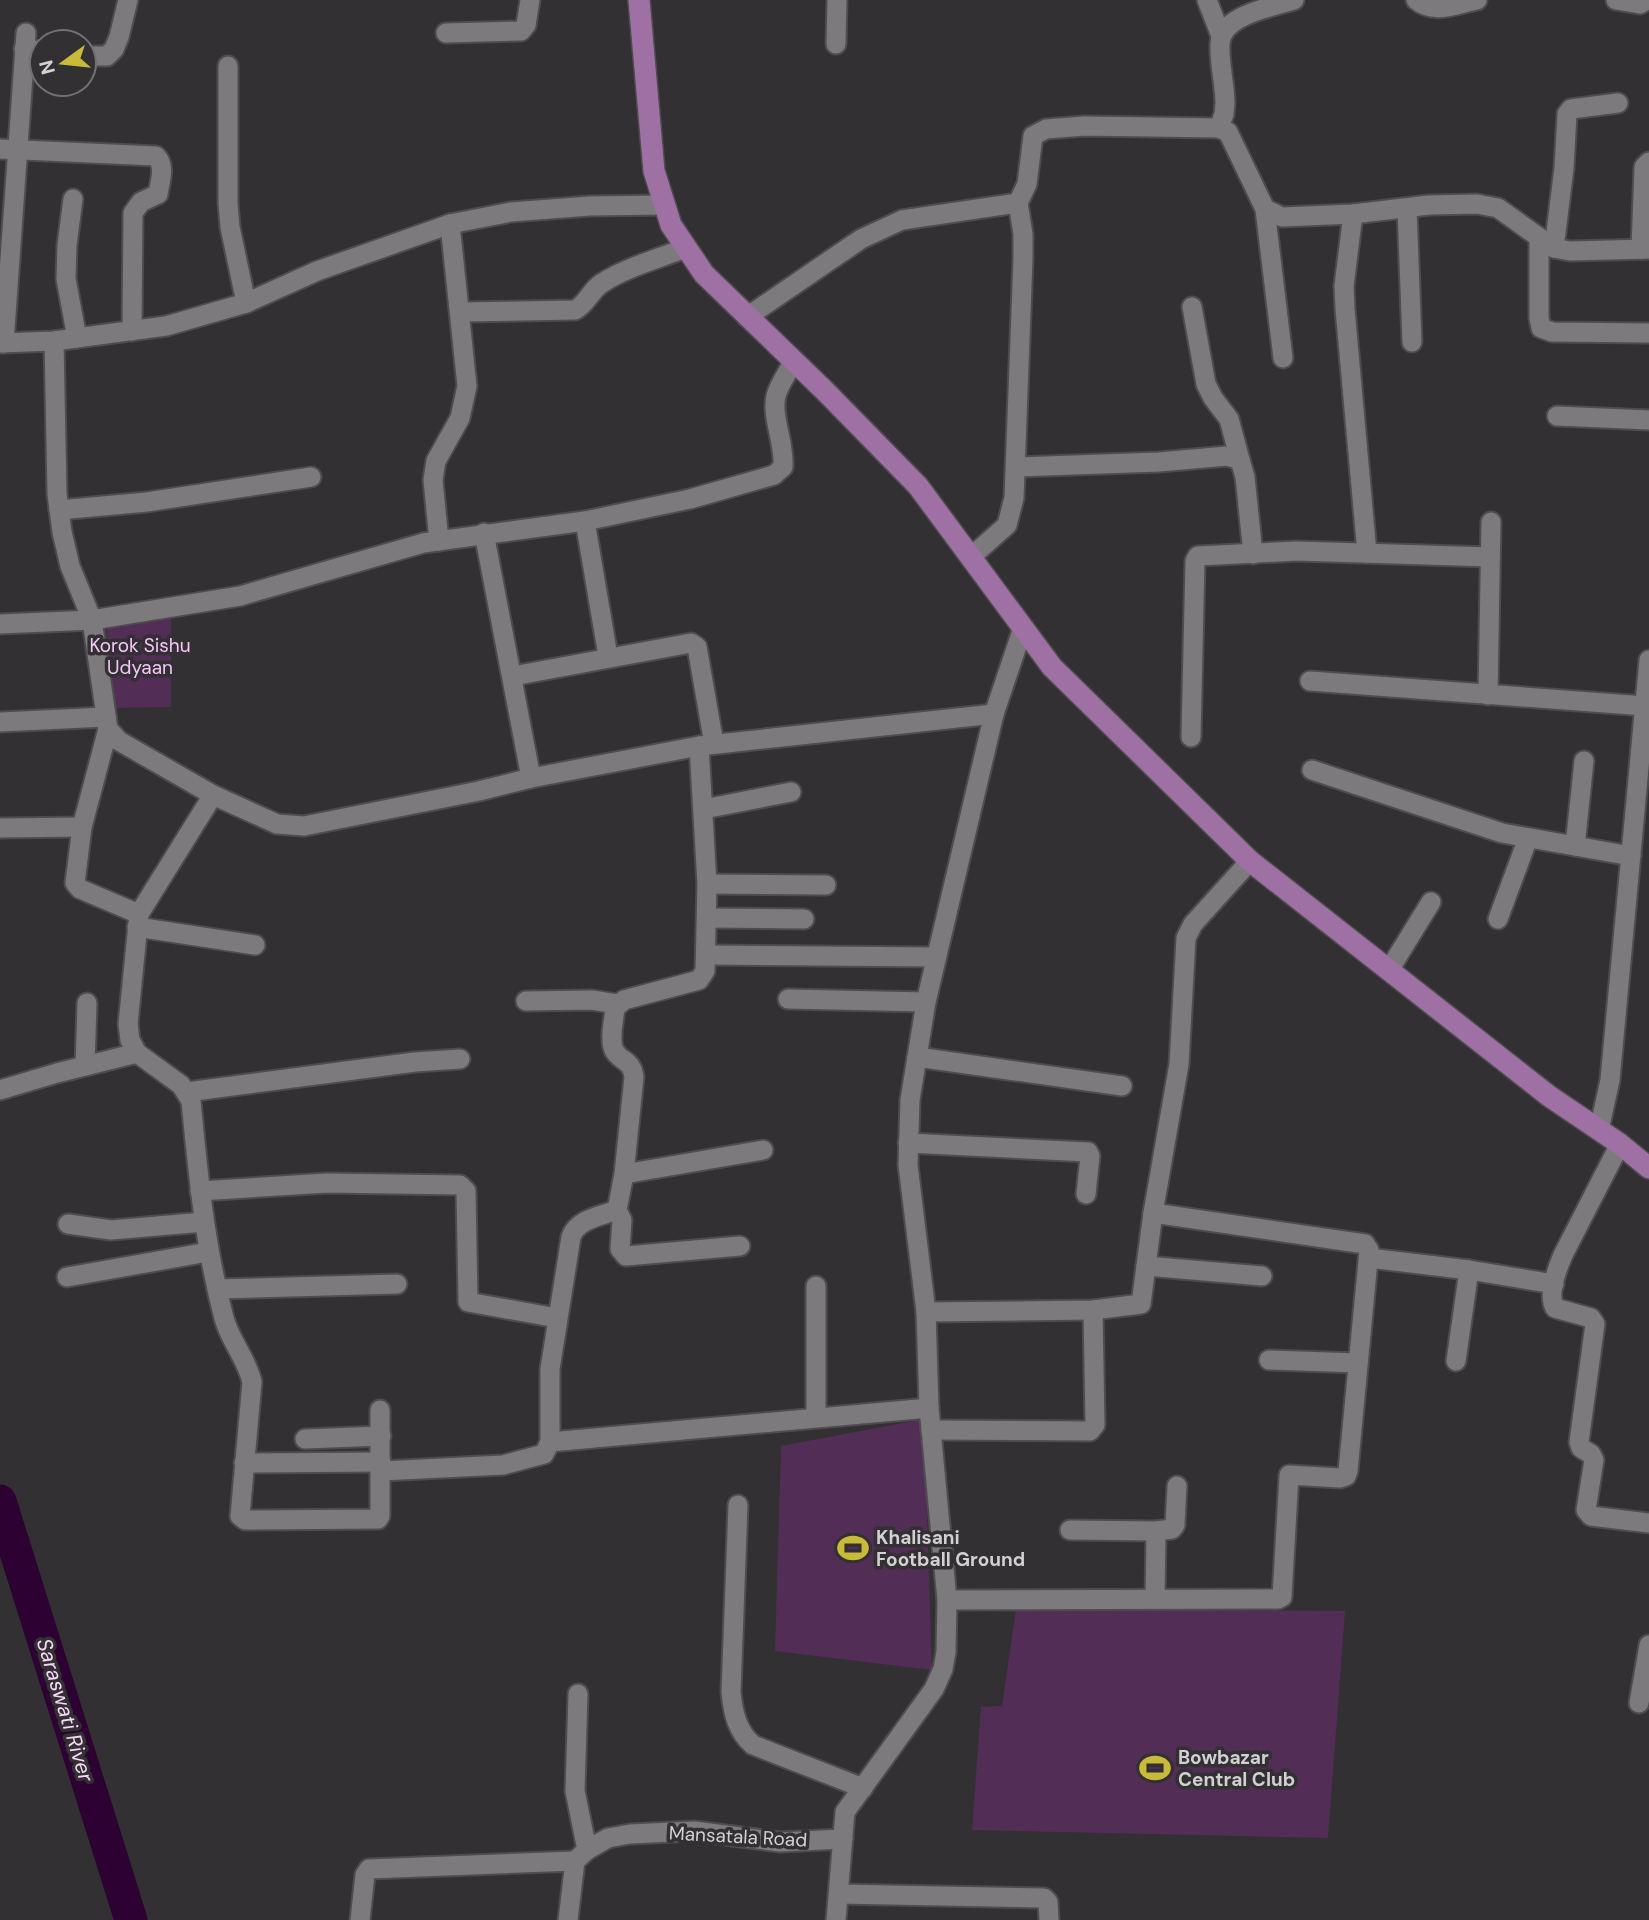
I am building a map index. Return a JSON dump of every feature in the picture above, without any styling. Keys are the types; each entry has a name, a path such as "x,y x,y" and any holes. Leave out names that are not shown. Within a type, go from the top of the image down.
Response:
{"main road":[{"path":"639,0 654,171 671,225 704,274 918,486 1052,667 1250,861 1549,1096 1620,1144 1649,1168"}],"street":[{"path":"98,56 107,56 114,49 128,0"},
{"path":"446,33 521,31 526,25 530,0"},
{"path":"836,44 837,0"},
{"path":"1207,0 1221,36 1225,104 1219,128"},
{"path":"1221,36 1227,26 1239,18 1294,0"},
{"path":"1416,0 1425,7 1438,8 1477,0"},
{"path":"1616,0 1647,2"},
{"path":"28,58 8,149 2,343 54,341 166,326 246,303 317,271 450,224 511,212 590,206 664,205"},
{"path":"228,66 228,203 230,227 246,303"},
{"path":"1618,103 1572,109 1567,114 1564,169 1546,243 1539,318 1541,328 1552,332 1649,333"},
{"path":"971,557 1007,525 1014,498 1023,259 1023,234 1018,203 1027,184 1033,135 1046,129 1084,126 1219,128 1228,132 1265,209 1283,358"},
{"path":"8,149 156,156 160,160 162,169 158,194 141,202 132,213 132,331"},
{"path":"1265,209 1282,217 1477,204 1498,208 1546,243 1570,251 1645,249 1644,167 1649,162"},
{"path":"73,199 66,279 77,338"},
{"path":"747,317 861,239 902,220 1018,203"},
{"path":"1407,208 1412,342"},
{"path":"1353,214 1344,286 1367,553"},
{"path":"439,541 433,480 436,461 460,418 467,386 450,224"},
{"path":"460,312 575,310 583,306 601,284 685,248"},
{"path":"1192,307 1206,384 1229,419 1245,477 1253,554"},
{"path":"54,341 60,510 70,566 92,620 107,723 82,827 75,878 77,887 138,921 256,945"},
{"path":"0,624 92,620 240,596 423,543 585,521 690,499 775,475 783,467 785,453 775,406 776,394 794,361"},
{"path":"1557,416 1649,420"},
{"path":"1017,467 1159,462 1227,456 1240,460"},
{"path":"60,510 147,502 311,477"},
{"path":"585,521 608,656"},
{"path":"1488,695 1491,522"},
{"path":"484,533 531,778"},
{"path":"1191,737 1195,561 1202,555 1297,551 1490,557"},
{"path":"836,1920 845,1812 934,1689 946,1652 947,1600 929,1408 926,1312 908,1143 910,1100 926,1002 994,714 1023,628"},
{"path":"513,676 687,642 694,644 697,647 707,745 704,809 707,956 705,971 699,980 617,1004 592,1000 526,1001"},
{"path":"1599,1130 1610,1080 1638,844 1649,660"},
{"path":"1310,681 1488,695 1646,718"},
{"path":"107,723 119,741 213,795 277,824 304,826 531,778 707,745 994,714"},
{"path":"0,722 107,723"},
{"path":"1575,846 1584,761"},
{"path":"1312,770 1491,830 1575,846 1638,844"},
{"path":"704,809 792,792"},
{"path":"213,795 138,921 128,1033 137,1053 187,1092 191,1101 208,1252 225,1322 252,1382 240,1516 245,1520 378,1519 380,1410"},
{"path":"0,828 82,827"},
{"path":"1499,919 1528,838"},
{"path":"926,1312 1093,1310 1140,1305 1153,1213 1180,1064 1186,938 1193,923 1250,861"},
{"path":"706,884 826,885"},
{"path":"1388,970 1431,902"},
{"path":"707,918 804,919"},
{"path":"707,956 936,957"},
{"path":"788,999 926,1002"},
{"path":"85,1066 87,1003"},
{"path":"617,1004 613,1047 632,1067 634,1077 624,1174 617,1210 622,1220 620,1249 623,1255 740,1246"},
{"path":"0,1090 137,1053"},
{"path":"917,1057 1122,1086"},
{"path":"187,1092 415,1062 460,1059"},
{"path":"908,1143 1088,1152 1090,1156 1086,1194"},
{"path":"1620,1144 1563,1255 1554,1284 1553,1307 1591,1318 1595,1324 1579,1442 1581,1448 1593,1455 1594,1460 1586,1510 1591,1516 1649,1523"},
{"path":"624,1174 763,1150"},
{"path":"200,1191 327,1183 460,1185 466,1191 468,1302 557,1318"},
{"path":"244,1463 381,1466 512,1464 544,1454 550,1442 548,1385 573,1230 583,1222 617,1210"},
{"path":"947,1600 1282,1597 1289,1476 1340,1478 1347,1474 1369,1250 1365,1244 1153,1213"},
{"path":"68,1224 111,1230 204,1222"},
{"path":"67,1277 208,1252"},
{"path":"1369,1258 1554,1284"},
{"path":"1146,1266 1262,1276"},
{"path":"1456,1360 1469,1270"},
{"path":"217,1289 397,1284"},
{"path":"816,1286 816,1416"},
{"path":"931,1430 1090,1431 1095,1425 1093,1310"},
{"path":"1269,1360 1358,1363"},
{"path":"550,1442 816,1416 929,1408"},
{"path":"305,1439 381,1436"},
{"path":"1070,1530 1172,1529 1175,1525 1177,1486"},
{"path":"738,1505 731,1692 738,1726 753,1745 863,1788"},
{"path":"1155,1599 1156,1531"},
{"path":"1639,1703 1649,1645"},
{"path":"568,1920 581,1856 575,1791 578,1694"},
{"name":"Mansatala Road","path":"581,1856 608,1838 630,1834 694,1831 780,1842 843,1839"},
{"path":"360,1920 365,1875 369,1869 581,1856"},
{"path":"839,1894 1044,1898 1048,1902 1049,1920"}],"green space":[{"name":"Korok Sishu Udyaan","path":"171,618 171,707 115,708 106,628"},
{"name":"Khalisani Football Ground","path":"924,1419 932,1670 775,1651 781,1446"},
{"name":"Bowbazar Central Club","path":"1016,1609 1345,1611 1328,1838 972,1830 981,1707 1002,1706"}],"waterway":[{"name":"Saraswati River","path":"0,1501 131,1920"}],"place":[{"name":"Khalisani Football Ground","path":"853,1548"},
{"name":"Bowbazar Central Club","path":"1155,1768"}]}
